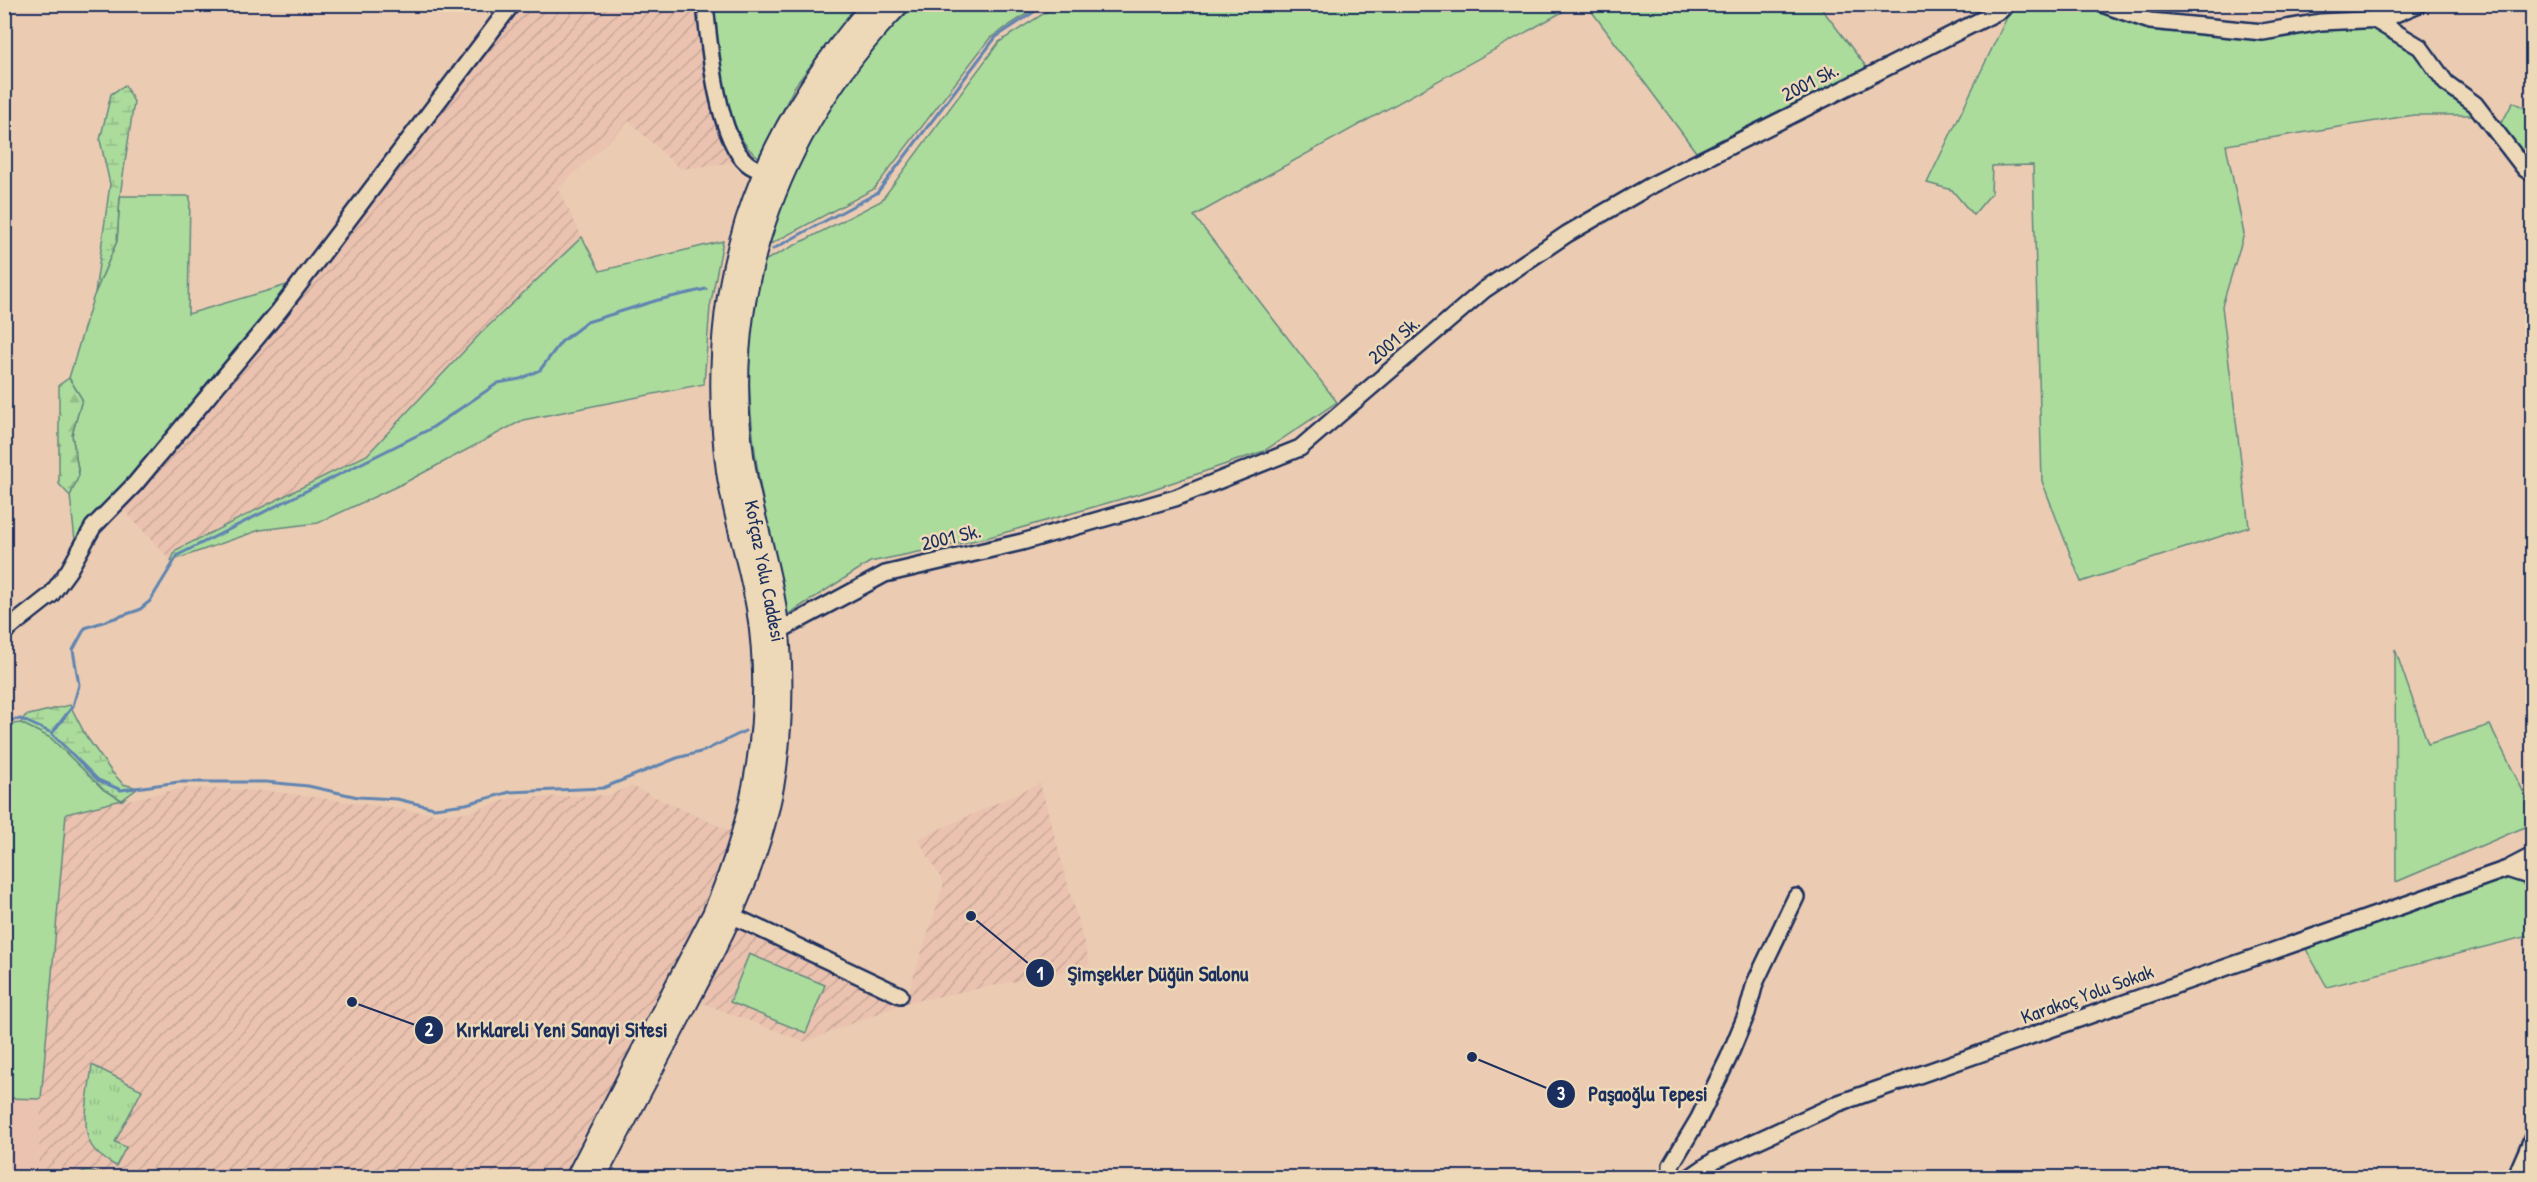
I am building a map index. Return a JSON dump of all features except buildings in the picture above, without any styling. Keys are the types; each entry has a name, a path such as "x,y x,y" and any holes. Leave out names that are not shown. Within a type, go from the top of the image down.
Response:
{"main road":[{"name":"Kofçaz Yolu Caddesi","path":"596,1178 733,916 755,856 775,772 781,719 779,631 770,577 747,478 739,409 739,369 744,304 764,221 772,175 806,91 829,58 873,4"},
{"name":"Kofçaz Yolu Caddesi","path":"576,1178 713,914 727,882 746,824 758,765 762,728 762,651 755,598 728,473 724,435 721,366 728,294 735,260 752,201 860,48 899,4"}],"street":[{"path":"4,632 51,595 69,570 93,527 135,484 267,325 512,4"},
{"path":"705,4 712,71 728,133 747,163 772,175"},
{"name":"2001 Sk.","path":"779,631 885,574 1022,542 1175,498 1300,448 1484,291 1567,234 1652,185 2001,10 2007,4"},
{"path":"2102,4 2150,21 2263,32 2321,22 2383,19 2419,4"},
{"path":"2373,20 2420,47 2446,83 2475,104 2525,169 2532,172"},
{"name":"Karakoç Yolu Sokak","path":"1689,1178 1715,1160 1839,1103 2507,869 2532,856"},
{"path":"2507,869 2532,877"},
{"path":"1671,1178 1671,1165 1699,1118 1728,1059 1748,1013 1755,982 1796,897"},
{"path":"733,916 900,995"},
{"path":"2515,1178 2532,1140"}],"shaded area":[{"path":"518,5 698,5 707,87 719,135 737,162 680,169 629,121 558,189 582,237 481,333 367,455 176,550 171,561 119,505"},
{"path":"1040,783 1090,964 1083,968 905,1003 944,884 918,839"},
{"path":"631,786 732,832 706,905 562,1177 38,1178 41,1099 66,813 184,788 269,791 436,814 469,812 512,798 609,795"},
{"path":"738,925 905,1003 805,1042 700,1002"},
{"path":"4,1098 41,1099 38,1177 5,1177"}],"green space":[{"path":"711,5 857,5 795,86 759,157 747,147 729,110 715,42"},
{"path":"915,5 1040,5 990,38 874,189 767,246 790,181 818,126 863,62"},
{"path":"1057,5 1575,5 1194,216 1337,402 1264,451 1142,493 986,538 870,562 787,615 759,477 750,408 751,328 764,261 881,201 999,42"},
{"path":"1587,5 1819,5 1867,68 1696,152"},
{"path":"2013,5 2086,5 2149,27 2372,24 2417,50 2479,115 2414,115 2226,145 2244,234 2222,306 2249,527 2081,582 2042,481 2033,165 1992,166 1991,194 1973,215 1952,190 1927,183"},
{"path":"125,85 134,102 120,196 117,241 95,293 110,184 100,140 111,94"},
{"path":"2513,102 2532,112 2532,166 2498,130"},
{"path":"120,196 190,196 188,314 294,283 76,549 70,496 79,475 72,435 82,399 69,378 93,298 117,241"},
{"path":"582,237 600,271 723,241 710,307 704,384 523,420 404,483 318,523 260,530 171,561 176,550 367,455 481,333"},
{"path":"69,378 82,399 72,435 79,475 70,496 59,484 59,385"},
{"path":"2395,649 2428,744 2490,725 2532,809 2532,824 2396,882"},
{"path":"70,705 86,736 111,771 123,784 138,788 122,800 104,790 51,738 21,723 25,716"},
{"path":"21,723 51,738 104,790 122,800 66,814 41,1099 5,1098 4,725"},
{"path":"2507,875 2532,883 2532,935 2327,987 2306,949"},
{"path":"749,954 825,985 806,1033 730,1002"},
{"path":"92,1065 142,1090 115,1142 126,1147 116,1166 96,1151 88,1137 86,1117"},
{"path":"85,1171 93,1172 102,1177 70,1177"}],"waterway":[{"path":"773,249 877,193 996,37 1046,4"},
{"path":"4,721 21,719 52,733 73,706 79,685 73,650 85,628 139,610 150,601 178,555 430,429 498,383 520,379 540,370 561,342 587,322 658,300 706,289"},
{"path":"52,734 98,780 121,790 179,782 266,782 308,786 358,797 397,799 434,808 466,804 510,792 603,788 677,758 704,751 745,731"}],"place":[{"name":"Şimşekler Düğün Salonu","path":"971,916"},
{"name":"Kırklareli Yeni Sanayi Sitesi","path":"352,1002"},
{"name":"Paşaoğlu Tepesi","path":"1472,1057"}]}
